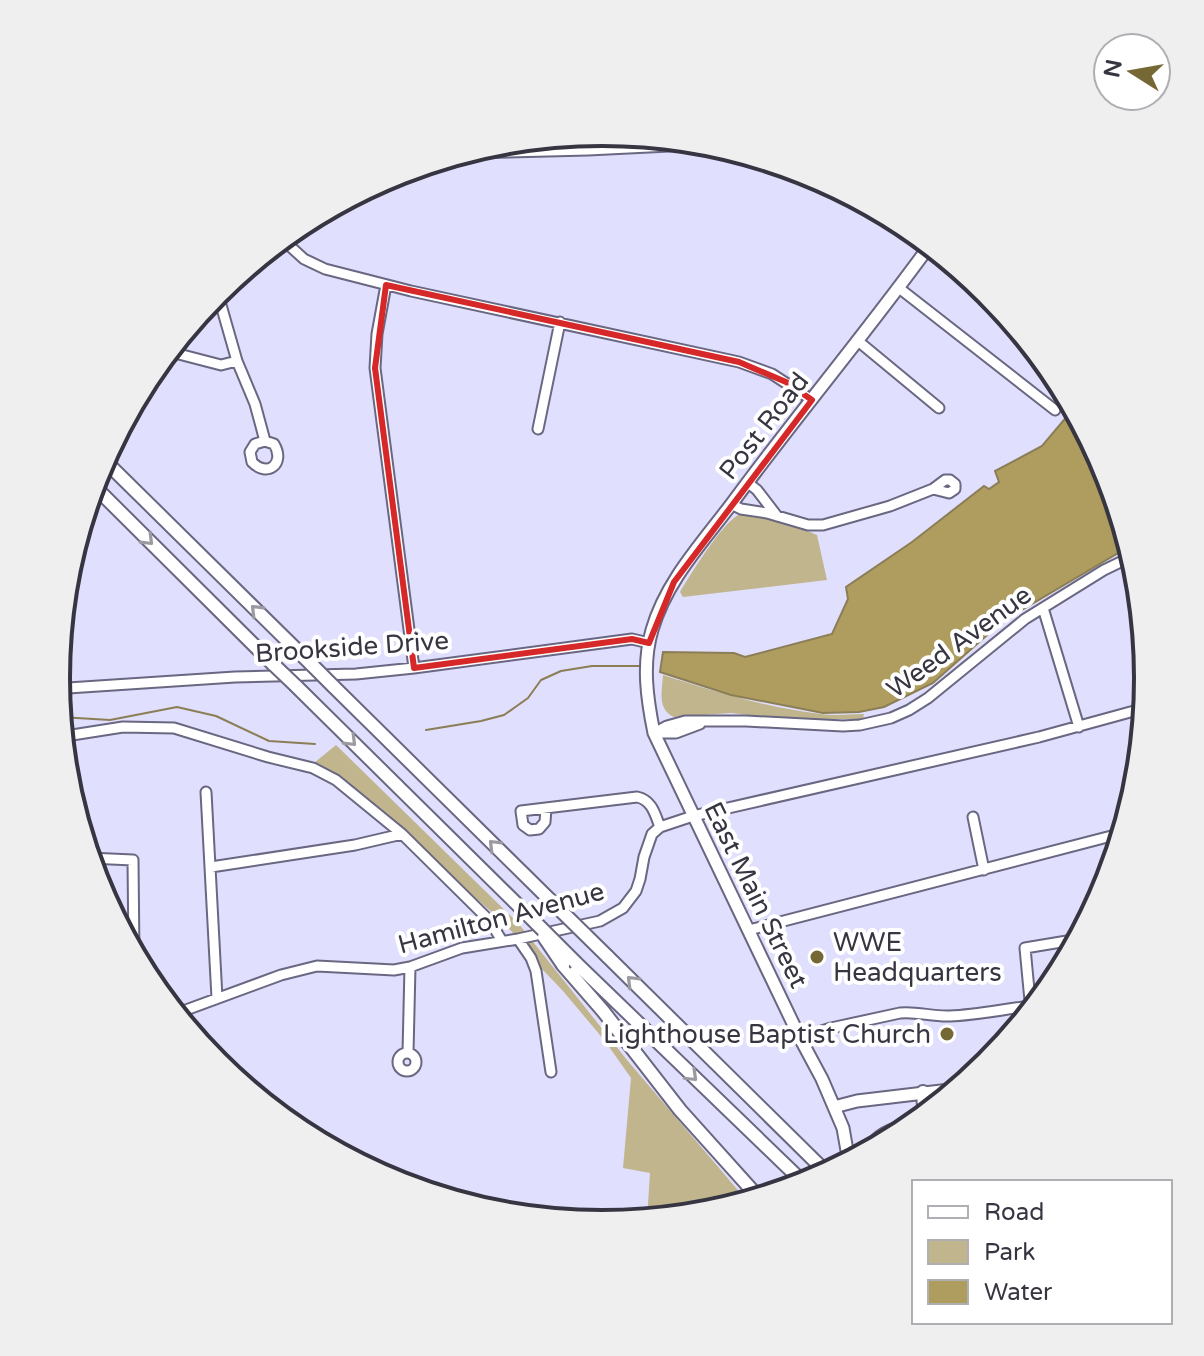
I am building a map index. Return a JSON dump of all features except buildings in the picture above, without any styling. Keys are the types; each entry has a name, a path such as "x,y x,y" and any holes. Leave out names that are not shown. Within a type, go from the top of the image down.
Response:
{"highway":[{"path":"113,469 819,1164"},
{"path":"102,495 576,963 795,1174"},
{"path":"101,499 112,505"},
{"path":"532,919 563,965 680,1110 751,1189"},
{"path":"923,1092 924,1102"}],"main road":[{"path":"540,150 632,147"},
{"name":"Post Road","path":"648,646 658,612 674,582 747,482 923,254"},
{"name":"East Main Street","path":"648,646 645,674 654,733 822,1079 843,1128 847,1150"},
{"path":"834,1107 937,1091"}],"street":[{"path":"290,248 313,265 386,285 739,362 772,374 812,400"},
{"path":"386,285 375,368 414,668"},
{"path":"899,288 1055,410"},
{"path":"221,307 265,441"},
{"path":"538,429 560,322"},
{"path":"858,341 939,408"},
{"path":"180,354 221,365 237,361"},
{"path":"747,482 777,516"},
{"path":"731,504 808,525 823,525 869,513 933,489"},
{"name":"Weed Avenue","path":"654,733 685,721 843,726 891,718 928,698 1013,628 1121,562"},
{"path":"1043,608 1079,727"},
{"name":"Brookside Drive","path":"70,688 235,677 356,674 632,639 648,646"},
{"path":"546,809 640,797 650,805 660,827 693,816 1079,727 1133,711"},
{"path":"74,735 123,727 174,728 313,768 336,780 402,834 490,921 502,941"},
{"path":"206,792 217,998"},
{"path":"973,817 984,870"},
{"name":"Hamilton Avenue","path":"186,1010 281,975 317,966 394,970 462,948 600,921 623,908 636,891 648,843 660,827"},
{"path":"211,867 355,845 402,834"},
{"path":"749,930 1110,837"},
{"path":"101,859 133,860 134,930"},
{"path":"518,939 536,971 551,1072"},
{"path":"1030,994 1025,948 1064,941"},
{"path":"408,1053 410,967"},
{"path":"800,1038 907,1012 953,1016 1017,1010"}],"highlighted area":[{"path":"386,285 739,362 786,382 812,400 674,582 649,643 632,639 414,668 375,368"}],"green space":[{"path":"744,512 773,516 817,535 827,580 683,597 680,592 709,547 727,524"},
{"path":"663,675 761,703 826,715 864,714 863,719 785,719 731,713 674,717 663,705"},
{"path":"336,745 518,923 627,1060 740,1192 648,1208 650,1173 623,1168 631,1078 605,1041 501,920 408,840 382,812 314,763"}],"water":[{"path":"1066,418 1094,474 1119,553 1003,621 933,683 884,707 859,712 823,713 731,695 660,672 663,652 734,653 745,657 832,634 848,599 846,587 912,542 984,486 989,489 999,482 995,471 1042,446"}],"waterway":[{"path":"426,730 504,715 528,698 541,680 561,671 592,666 642,666"},
{"path":"72,718 110,720 177,707 216,716 269,741 315,744"}],"place":[{"name":"WWE Headquarters","path":"817,957"},
{"name":"Lighthouse Baptist Church","path":"947,1034"}]}
